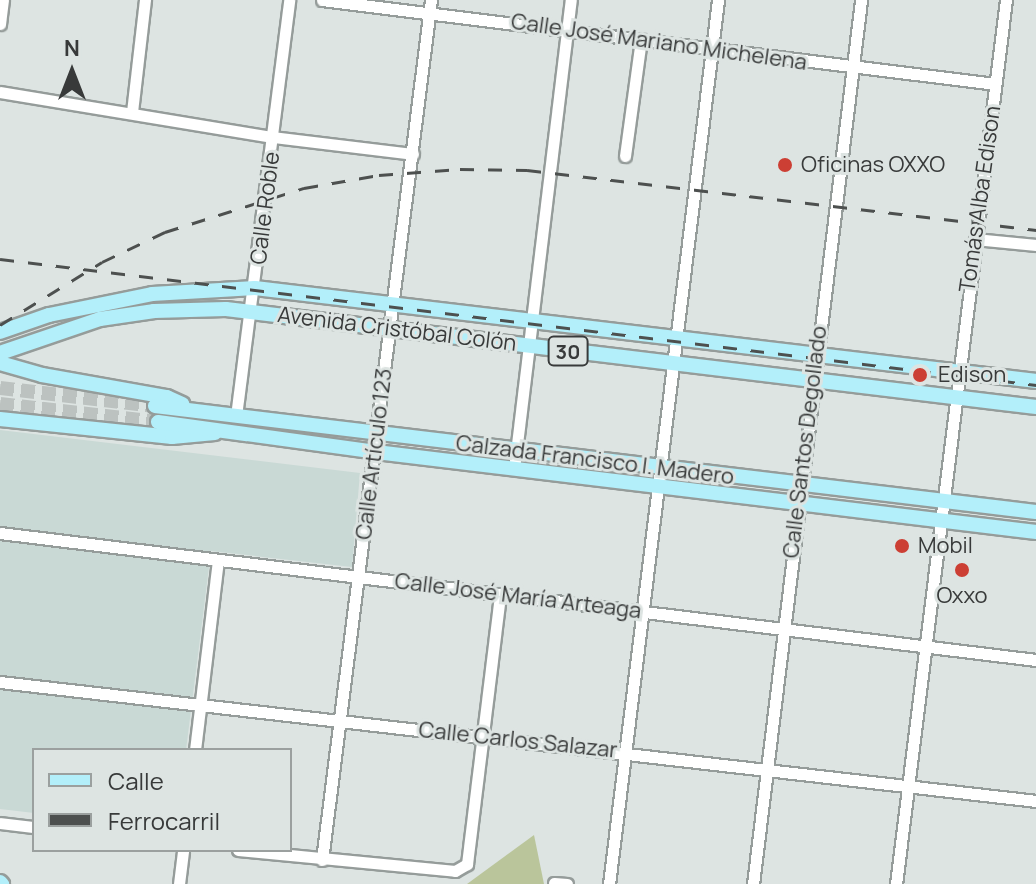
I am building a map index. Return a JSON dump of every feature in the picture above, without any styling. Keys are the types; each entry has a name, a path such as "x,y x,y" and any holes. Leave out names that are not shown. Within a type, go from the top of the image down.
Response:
{"main road":[{"name":"Avenida Cristóbal Colón","path":"0,353 152,294 255,288 1036,381"},
{"name":"Avenida Cristóbal Colón","path":"0,332 16,326 99,312 252,310 672,365 1036,407"},
{"path":"0,323 16,326"},
{"path":"0,363 42,375 167,397 193,410"},
{"name":"Calzada Francisco I. Madero","path":"155,406 1036,512"},
{"path":"0,419 185,437 223,430"},
{"name":"Calzada Francisco I. Madero","path":"158,422 376,452 1036,532"}],"street":[{"path":"0,24 3,0"},
{"path":"132,112 145,0"},
{"name":"Calle Roble","path":"236,416 255,288 289,0"},
{"name":"Calle José Mariano Michelena","path":"322,0 430,6 712,49 995,84"},
{"path":"514,469 571,0"},
{"path":"609,884 718,0"},
{"name":"Calle Santos Degollado","path":"753,884 815,356 861,0"},
{"name":"Tomás Alba Edison","path":"896,884 941,501 1006,0"},
{"name":"Calle Artículo 123","path":"322,860 430,6"},
{"path":"625,156 641,39"},
{"path":"0,92 273,137 413,154"},
{"path":"975,239 1036,245"},
{"name":"Calle José María Arteaga","path":"0,533 1036,660"},
{"path":"195,748 218,560"},
{"path":"255,852 455,871 467,864 500,594"},
{"name":"Calle Carlos Salazar","path":"0,682 483,735 1036,801"},
{"path":"0,823 32,827"},
{"path":"179,884 183,852"}],"shaded area":[{"path":"0,430 360,473 352,567 211,551 186,748 32,748 32,813 0,809"}],"green space":[{"path":"534,835 544,884 467,884"}],"tunnel":[{"path":"0,388 155,406"},
{"path":"0,404 158,422"}],"railway":[{"path":"0,325 102,262 165,232 304,188 379,175 460,169 527,170 1036,230"},
{"path":"0,259 1036,385"}],"place":[{"name":"Oficinas OXXO","path":"785,165"},
{"name":"Edison","path":"920,375"},
{"name":"Mobil","path":"902,546"},
{"name":"Oxxo","path":"962,570"}]}
